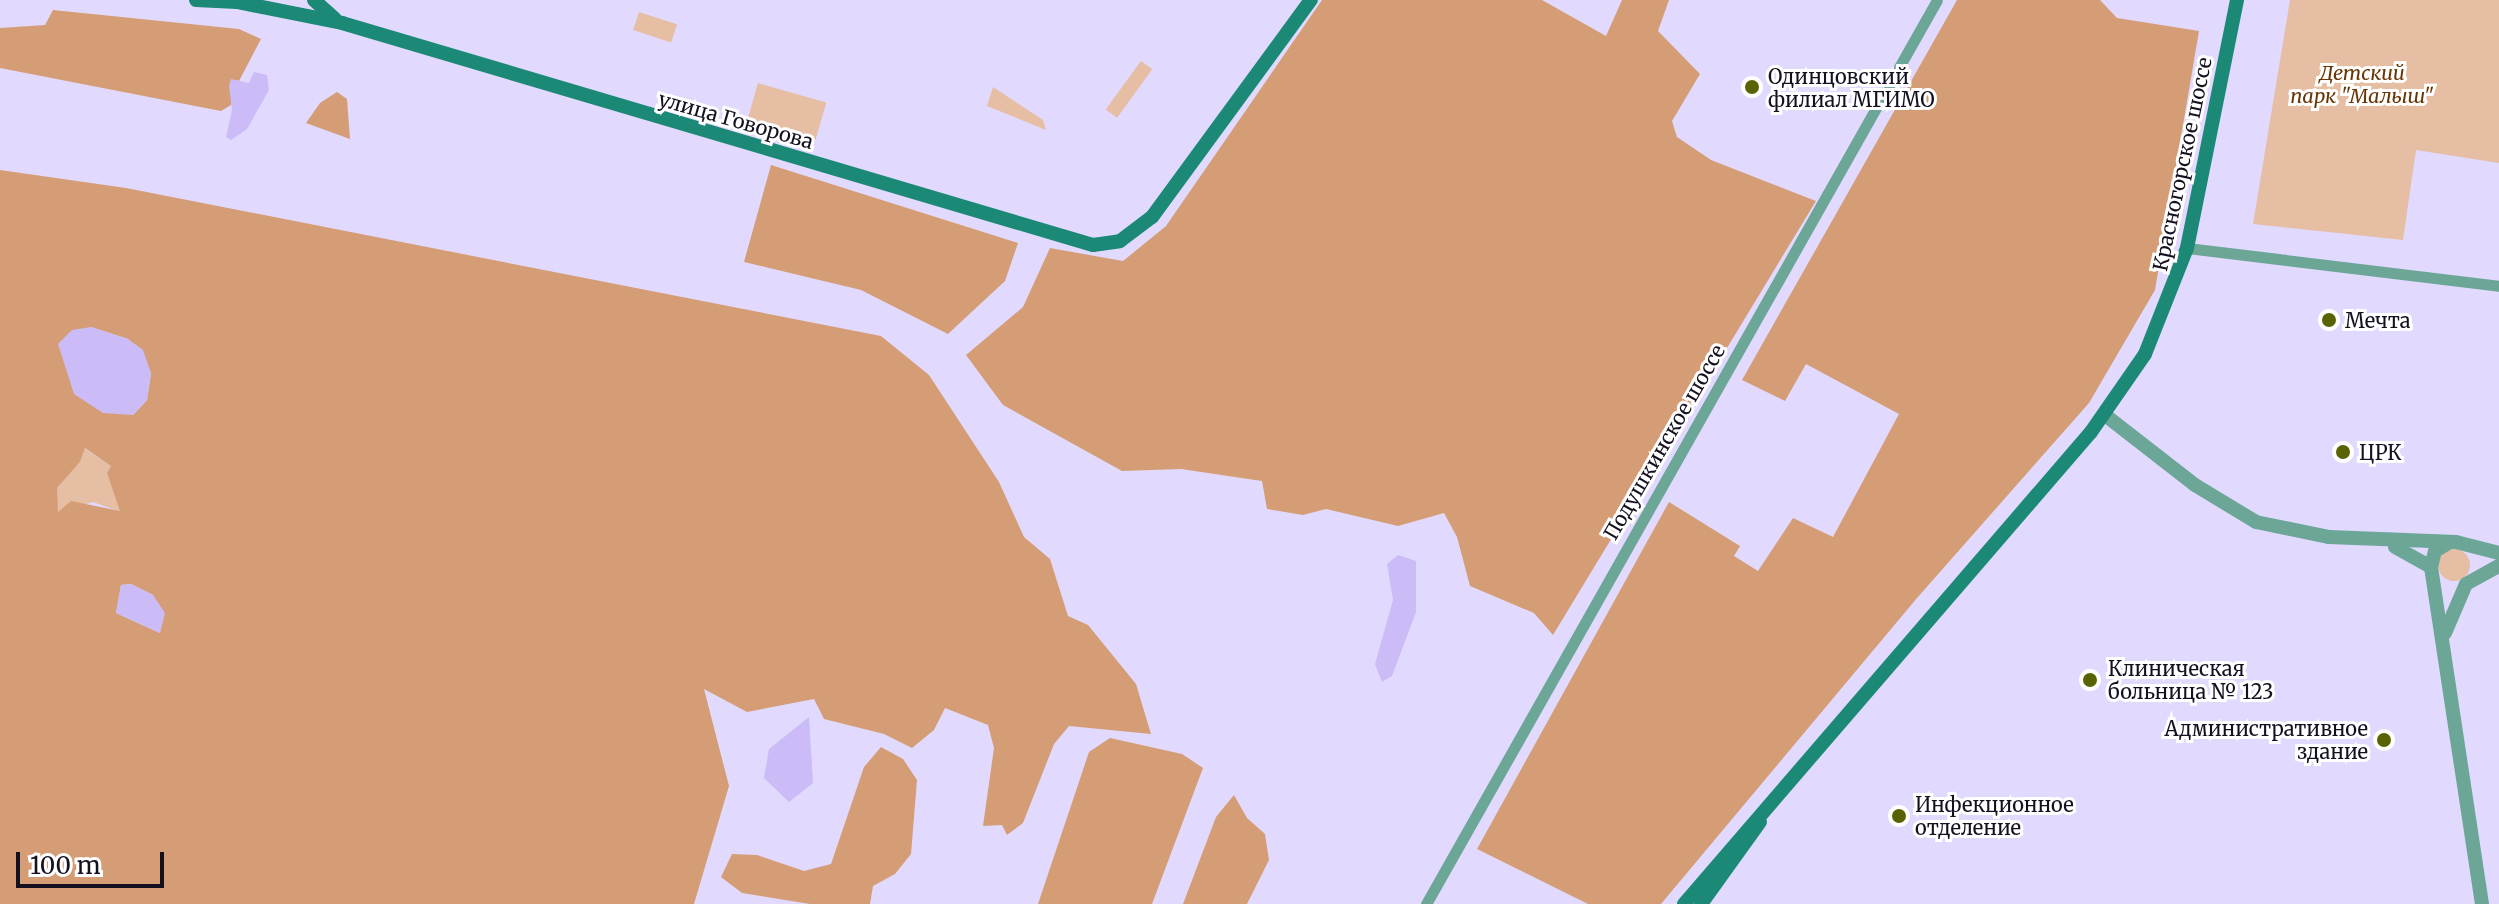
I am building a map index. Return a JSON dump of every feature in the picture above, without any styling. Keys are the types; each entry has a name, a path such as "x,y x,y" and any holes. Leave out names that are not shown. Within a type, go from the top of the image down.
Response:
{"main road":[{"name":"улица Говорова","path":"196,0 244,1 342,23 1093,245 1120,241 1152,217 1311,0"},
{"name":"улица Говорова","path":"284,8 311,0 342,23"},
{"name":"Красногорское шоссе","path":"1773,797 2105,415 2156,334 2187,248 2237,0"},
{"path":"1684,904 1773,797"},
{"path":"1701,904 1751,841 1773,797"}],"street":[{"name":"Подушкинское шоссе","path":"1426,904 1937,0"},
{"path":"2187,248 2499,286"},
{"path":"2105,415 2195,485 2256,522 2379,543 2412,553 2431,568 2442,585 2468,582 2499,566"},
{"path":"2379,543 2456,543 2499,553"},
{"path":"2456,543 2435,551 2431,568 2444,637 2482,904"},
{"path":"2444,637 2451,610 2468,582 2475,556 2456,543"}],"green space":[{"name":"Детский парк \"Малыш\"","path":"2290,0 2499,0 2499,163 2416,150 2403,240 2253,224"},
{"path":"639,12 677,24 671,42 633,30"},
{"path":"1141,61 1152,69 1117,118 1106,110"},
{"path":"758,83 826,103 815,140 747,120"},
{"path":"993,87 1043,120 1046,130 987,106"},
{"path":"84,448 111,466 107,473 121,512 93,502 57,512 57,488 80,462"},
{"path":"2454,549 2465,554 2470,565 2465,576 2454,581 2443,576 2438,565 2443,554"}],"shaded area":[{"path":"1322,0 1542,0 1606,36 1622,0 1669,0 1658,31 1700,74 1672,121 1677,137 1711,160 1816,201 1553,635 1534,613 1470,586 1457,537 1444,513 1398,526 1326,509 1303,515 1267,509 1262,481 1181,469 1122,471 1003,405 966,355 1023,307 1050,248 1123,261 1166,226"},
{"path":"1957,0 2100,0 2117,18 2199,31 2155,290 2089,403 1917,598 1661,904 1588,904 1477,849 1669,502 1740,546 1734,556 1758,571 1793,518 1833,537 1899,414 1806,364 1785,401 1742,380"},
{"path":"53,10 239,29 261,39 239,81 231,80 231,105 221,111 0,68 0,28 45,25"},
{"path":"254,72 267,75 269,90 247,129 231,140 226,137 232,110 231,79 249,83"},
{"path":"337,92 347,99 350,139 306,123 320,103"},
{"path":"771,165 1018,243 1005,281 948,334 861,290 744,262"},
{"path":"0,170 126,188 881,336 929,375 999,482 1024,537 1050,559 1068,616 1088,625 1136,684 1151,734 1069,726 1054,744 1023,823 1007,835 1002,825 983,826 994,748 988,725 945,708 934,730 912,748 884,734 824,719 814,699 747,712 704,689 729,786 694,904 0,904","holes":["91,327 128,339 151,373 147,400 133,415","85,448 111,466 107,473 120,511 71,501 58,512 57,488 80,462","131,584 153,595 160,633 116,613 121,585"]},
{"path":"91,327 128,339 143,350 151,373 147,400 133,415 103,413 74,394 58,344 72,330"},
{"path":"1398,555 1416,561 1416,612 1392,676 1382,682 1375,664 1393,600 1387,564"},
{"path":"131,584 153,595 165,613 160,633 116,613 121,585"},
{"path":"809,717 813,783 789,802 764,778 769,749"},
{"path":"1110,738 1182,754 1203,768 1152,904 1038,904 1089,752"},
{"path":"881,747 903,759 917,780 911,854 895,874 873,886 870,904 810,904 742,893 721,877 732,854 757,855 804,871 831,864 864,767"},
{"path":"1234,795 1247,818 1265,834 1269,860 1247,904 1183,904 1216,817"}],"place":[{"name":"Одинцовский филиал МГИМО","path":"1752,87"},
{"name":"Мечта","path":"2329,320"},
{"name":"ЦРК","path":"2343,452"},
{"name":"Клиническая больница № 123","path":"2090,680"},
{"name":"Административное здание","path":"2384,740"},
{"name":"Инфекционное отделение","path":"1899,816"}]}
